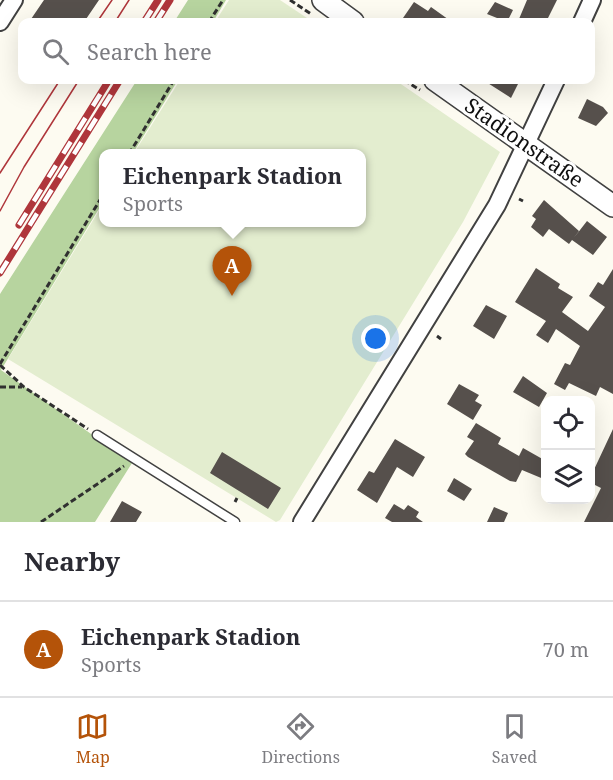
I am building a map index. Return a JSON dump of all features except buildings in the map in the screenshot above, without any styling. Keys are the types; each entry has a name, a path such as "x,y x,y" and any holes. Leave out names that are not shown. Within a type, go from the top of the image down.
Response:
{"street":[{"path":"0,22 14,0"},
{"path":"584,18 592,0"},
{"path":"319,8 343,18"},
{"name":"Stadionstraße","path":"441,84 613,206"},
{"path":"302,522 497,205 553,84"}],"lane":[{"path":"97,435 235,522"}],"path":[{"path":"212,18 223,0"},
{"path":"290,0 319,8"},
{"path":"131,149 172,84"},
{"path":"97,435 24,387 0,364 99,202"},
{"path":"0,387 24,387"},
{"path":"41,522 134,459"}],"green space":[{"path":"188,0 226,0 215,18 177,18"},
{"path":"229,0 280,0 307,18 218,18"},
{"path":"134,84 176,84 135,149 99,149 99,209 1,370 132,463 95,522 0,522 0,294"},
{"path":"177,84 401,84 500,152 463,222 280,520 276,522 8,359 99,211 99,227 366,227 366,149 137,149"}],"tram line":[{"path":"100,18 112,0"},
{"path":"118,18 129,0"},
{"path":"0,173 57,84"},
{"path":"0,211 24,167 76,84"}],"railway":[{"path":"147,18 158,0"},
{"path":"159,18 170,0"},
{"path":"19,225 107,84"},
{"path":"0,273 118,84"}],"place":[{"name":"Eichenpark Stadion","path":"232,296"}]}
